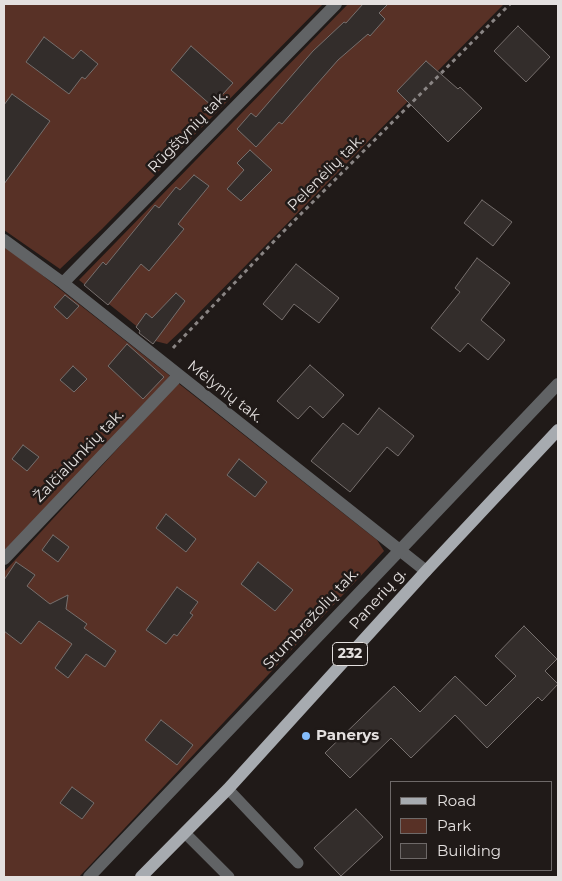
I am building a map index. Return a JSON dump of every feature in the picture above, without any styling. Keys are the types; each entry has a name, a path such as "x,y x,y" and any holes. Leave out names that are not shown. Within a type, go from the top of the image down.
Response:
{"main road":[{"name":"Panerių g.","path":"141,877 228,789 426,571 558,430"}],"street":[{"name":"Rūgštynių tak.","path":"63,282 336,4"},
{"name":"Mėlynių tak.","path":"4,240 63,282 178,376 426,571"},
{"name":"Žalčialunkių tak.","path":"4,559 178,376"},
{"name":"Stumbražolių tak.","path":"89,877 558,384"}],"lane":[{"path":"228,789 298,863"},
{"path":"185,833 229,877"}],"path":[{"name":"Pelenėlių tak.","path":"161,362 278,237 510,4"}],"green space":[{"path":"4,4 323,4 102,229 60,269 4,230"},
{"path":"348,4 504,4 182,330 167,344 155,341 79,280"},
{"path":"4,245 170,376 4,555"},
{"path":"178,383 377,540 384,551 79,877 4,877 4,572"}],"building":[{"path":"363,4 388,4 379,13 385,19 370,36 368,34 338,60 282,124 279,122 256,147 237,129 251,113 256,117 313,51 344,22 346,23"},
{"path":"518,26 550,57 526,82 494,51"},
{"path":"44,37 73,59 81,50 98,64 85,79 82,77 69,94 26,62"},
{"path":"191,46 233,83 212,106 171,70"},
{"path":"426,61 458,89 460,87 482,108 448,142 397,91"},
{"path":"12,94 50,121 4,184 4,105"},
{"path":"250,150 272,170 241,201 227,189 244,170 237,163"},
{"path":"194,175 209,186 178,224 184,229 149,271 141,264 108,305 84,285 103,262 106,265 155,205 159,208 176,187 180,190"},
{"path":"482,200 512,222 493,246 464,223"},
{"path":"477,258 510,283 481,320 505,340 488,360 468,343 460,352 431,328 460,292 455,288"},
{"path":"296,264 339,298 319,323 294,304 282,320 263,304"},
{"path":"176,293 185,301 153,344 139,333 140,331 136,327 146,313 152,318"},
{"path":"65,295 79,306 67,319 54,307"},
{"path":"127,344 164,377 143,399 108,366"},
{"path":"310,365 344,395 323,418 310,406 298,419 277,401"},
{"path":"73,366 87,379 74,392 60,380"},
{"path":"379,408 414,436 398,456 387,447 350,492 311,461 343,423 358,435"},
{"path":"23,445 39,457 27,471 12,459"},
{"path":"239,459 267,482 255,497 227,475"},
{"path":"166,514 196,539 186,552 156,528"},
{"path":"53,535 69,547 58,562 42,550"},
{"path":"16,562 35,575 27,586 50,604 68,595 66,609 87,624 84,628 116,651 105,667 86,654 68,678 55,668 72,644 39,621 21,644 4,631 4,580"},
{"path":"258,562 293,590 275,611 241,584"},
{"path":"177,587 198,602 190,613 193,615 177,636 174,634 166,644 146,630"},
{"path":"524,626 557,659 545,671 558,684 542,701 538,697 487,748 455,715 411,758 391,738 350,778 325,753 394,686 420,712 455,676 486,706 516,676 495,656"},
{"path":"161,720 193,745 177,765 145,740"},
{"path":"72,787 94,803 82,819 60,803"},
{"path":"356,809 383,837 341,876 314,848"}],"place":[{"name":"Panerys","path":"306,736"}]}
